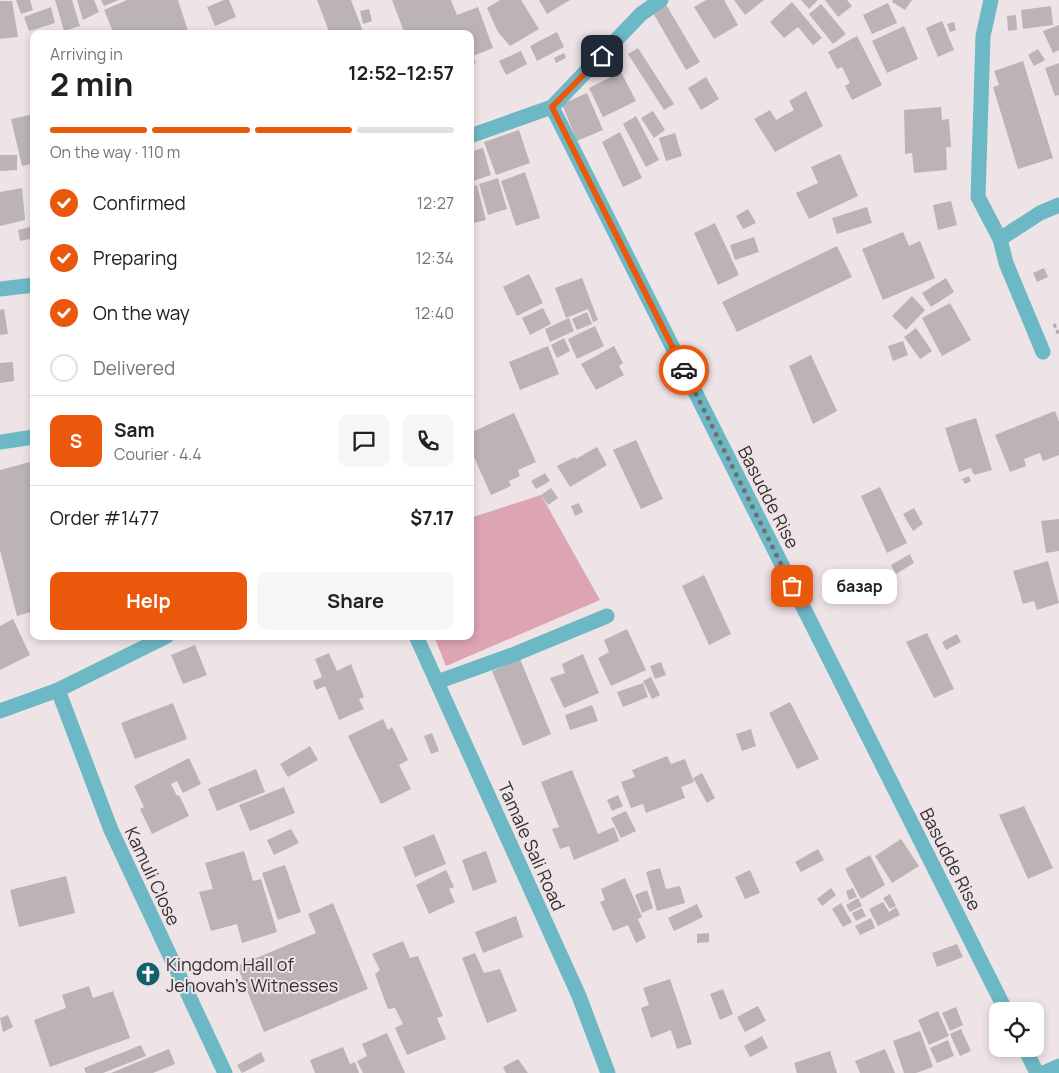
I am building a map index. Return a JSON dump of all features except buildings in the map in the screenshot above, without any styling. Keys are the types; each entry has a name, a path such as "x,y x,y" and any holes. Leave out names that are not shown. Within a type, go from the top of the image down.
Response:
{"street":[{"path":"474,135 552,107 641,14 661,0"},
{"path":"991,0 983,36 978,197 1000,239 1006,263 1043,352"},
{"name":"Basudde Rise","path":"552,107 1001,1002"},
{"path":"1000,239 1040,213 1059,204"},
{"path":"0,289 30,285"},
{"path":"0,442 30,438"},
{"path":"437,682 514,654 607,616"},
{"path":"0,711 58,690 159,640"},
{"name":"Tamale Sali Road","path":"418,640 579,996 608,1073"},
{"name":"Kamuli Close","path":"58,690 111,830 224,1073"},
{"path":"1029,1057 1037,1073"},
{"path":"1043,1073 1059,1066"}],"shaded area":[{"path":"541,495 600,600 446,666 436,640 474,640 474,517"}],"way so far":[{"path":"684,370 792,586"}],"place":[{"name":"базар","path":"792,586"},
{"name":"Kingdom Hall of Jehovah's Witnesses","path":"148,974"}],"route":[{"path":"602,56 552,107 684,370"}]}
